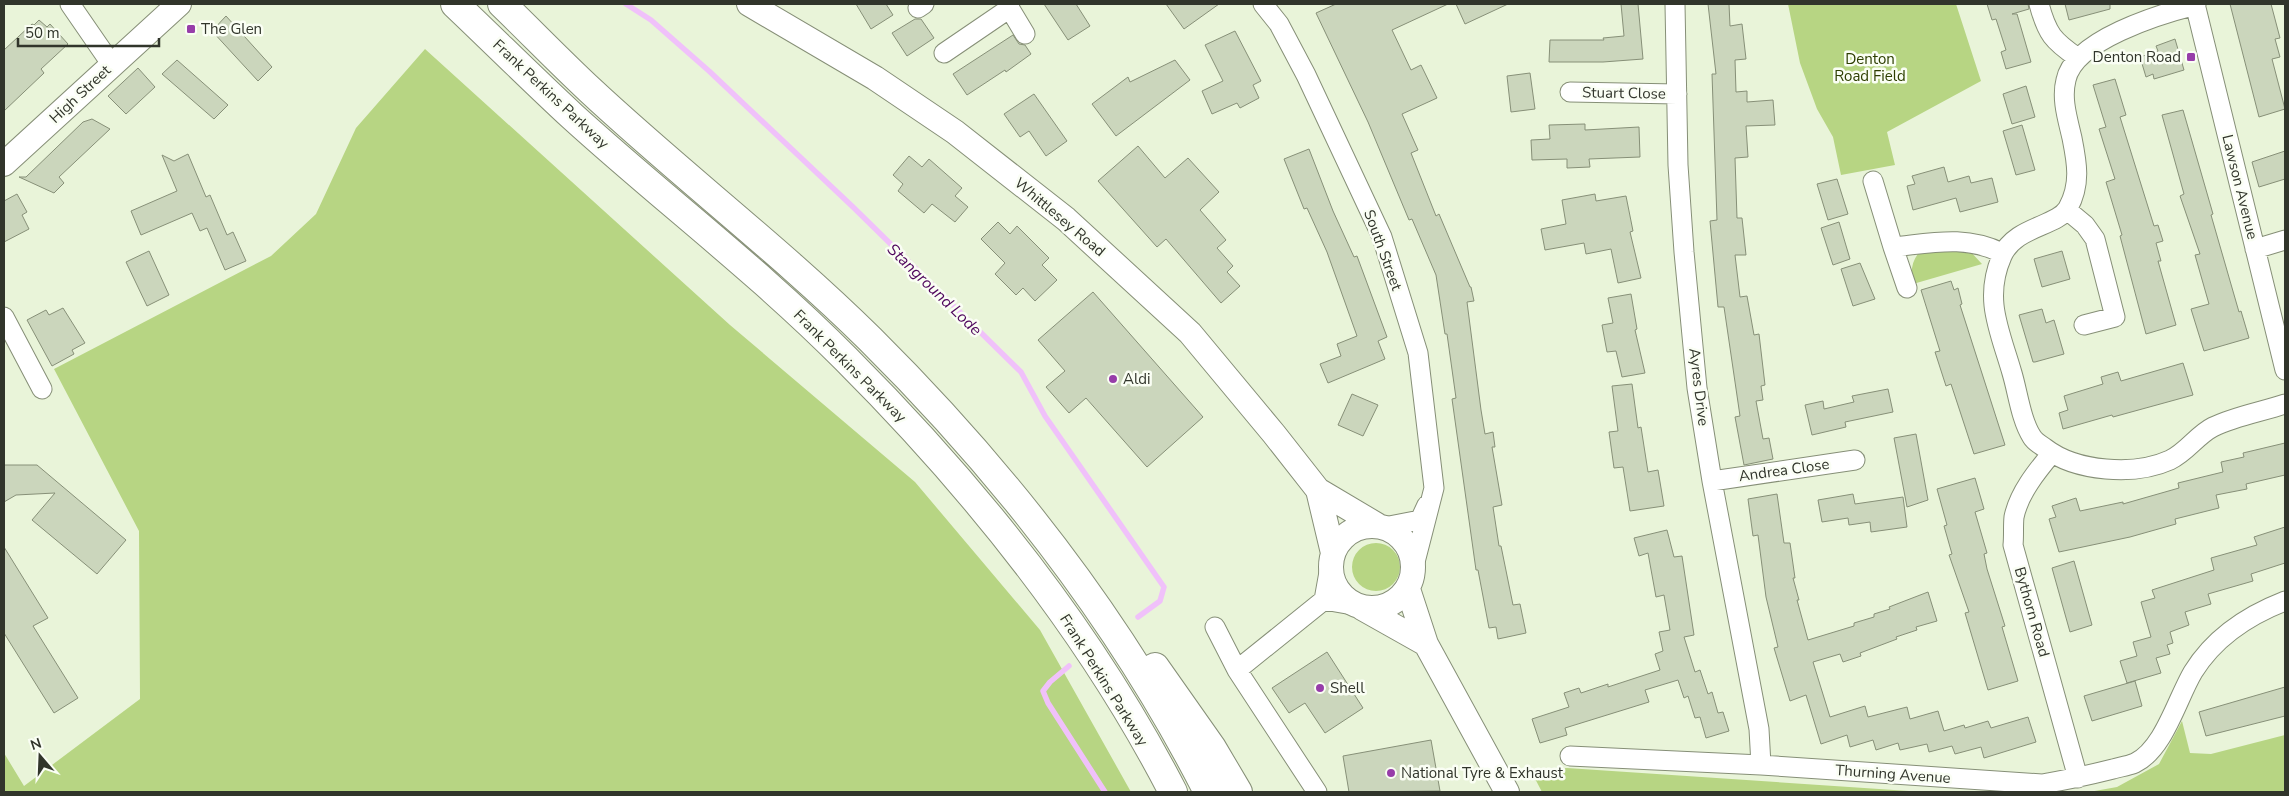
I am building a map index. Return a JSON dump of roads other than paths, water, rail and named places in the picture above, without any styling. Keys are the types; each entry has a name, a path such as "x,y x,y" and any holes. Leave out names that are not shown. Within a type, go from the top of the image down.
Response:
{"highway":[{"name":"Frank Perkins Parkway","path":"455,4 572,116 744,264 838,351 922,438 980,504 1080,638 1124,707 1172,792"},
{"name":"Frank Perkins Parkway","path":"502,4 591,91 766,242 869,338 945,416 1004,485 1107,621 1150,689 1208,792"},
{"path":"1107,621 1159,671 1212,748 1238,792"}],"main road":[{"name":"High Street","path":"4,164 179,4"},
{"name":"Whittlesey Road","path":"749,4 876,78 939,121 1066,219 1190,333 1318,490 1381,526"},
{"name":"Whittlesey Road","path":"1318,490 1332,557"},
{"path":"1360,607 1375,608 1388,606 1400,598 1408,589 1413,578 1412,553 1406,541 1396,532 1381,526 1363,526 1350,532 1340,541 1332,557 1331,575 1336,588 1345,599 1426,644"},
{"path":"1408,589 1426,644 1507,792"}],"street":[{"path":"70,4 112,65"},
{"name":"South Street","path":"1263,4 1279,24 1306,75 1382,237 1418,353 1434,488 1414,566"},
{"name":"Ayres Drive","path":"1675,4 1678,165 1684,252 1698,388 1712,481 1759,729 1761,765"},
{"path":"2039,4 2045,27 2059,45 2078,58"},
{"path":"2195,5 2162,13 2131,26 2109,37 2078,58 2066,79 2064,98 2078,168 2076,190 2067,210 2013,239 2002,254 1992,281 1993,307 2033,439 2052,453 2072,462 2110,469 2144,468 2172,459 2216,426 2285,404"},
{"name":"Lawson Avenue","path":"2195,5 2285,370"},
{"path":"944,53 1008,6 1025,34"},
{"name":"Stuart Close","path":"1570,92 1677,94"},
{"path":"1873,181 1907,288"},
{"path":"2067,210 2085,225 2095,238 2114,317 2084,324"},
{"path":"2255,249 2285,240"},
{"path":"1893,247 1961,241 1987,246 2002,254"},
{"path":"4,317 42,389"},
{"name":"Bythorn Road","path":"2052,453 2036,473 2014,517 2014,545 2078,778"},
{"name":"Andrea Close","path":"1712,481 1855,460"},
{"path":"1381,526 1420,520 1434,488"},
{"path":"1237,670 1324,600 1332,557"},
{"path":"1324,600 1360,607"},
{"name":"Thurning Avenue","path":"1570,756 1761,765 2042,784 2078,778 2135,763 2154,749 2194,671 2210,650 2235,627 2265,609 2285,601"},
{"path":"1215,627 1237,670 1317,792"}],"waterway":[{"name":"Stanground Lode","path":"626,4 651,20 709,71 853,207 1021,372 1045,416 1164,587 1160,601 1138,617"},
{"name":"Stanground Lode","path":"1069,666 1050,682 1043,691 1048,703 1105,792"}],"place":[{"name":"The Glen","path":"191,29"},
{"name":"Denton Road","path":"2191,57"},
{"name":"Aldi","path":"1113,379"},
{"name":"Shell","path":"1320,688"},
{"name":"National Tyre & Exhaust","path":"1391,773"}],"park label":[{"name":"Denton Road Field","path":"1870,68"}]}
